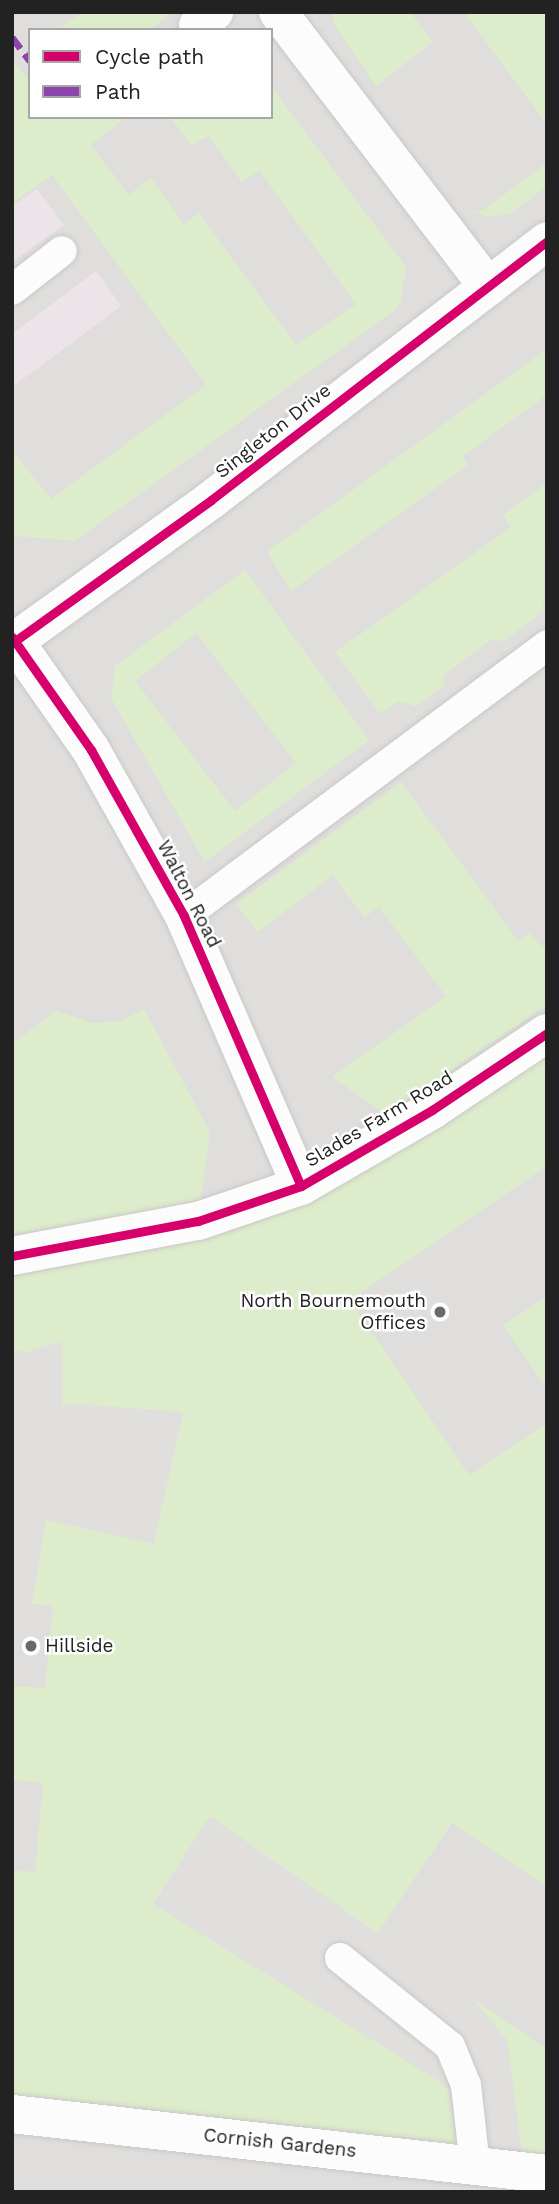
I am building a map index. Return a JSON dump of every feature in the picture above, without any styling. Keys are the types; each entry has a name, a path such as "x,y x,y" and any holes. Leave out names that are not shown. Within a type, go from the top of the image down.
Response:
{"street":[{"path":"278,12 488,287"},
{"name":"Singleton Drive","path":"14,639 211,500 547,241"},
{"name":"Walton Road","path":"14,639 91,750 184,916 301,1186"},
{"name":"Slades Farm Road","path":"12,1256 70,1248 198,1221 301,1186 432,1110 547,1033"},
{"name":"Cornish Gardens","path":"12,2113 494,2175 547,2174"}],"lane":[{"path":"12,289 62,251"},
{"path":"184,916 547,646"},
{"path":"340,1958 450,2046 466,2085 494,2175"}],"shaded area":[{"path":"12,12 547,12 547,2192 12,2192"},
{"path":"37,189 64,225 12,262 12,206"},
{"path":"96,271 121,306 12,387 12,334"},
{"path":"62,1341 62,1403 183,1413 154,1544 46,1520 32,1604 12,1602 12,1357"},
{"path":"210,1816 472,1999 507,2040 524,2171 460,2164 447,2086 153,1904"}],"green space":[{"path":"82,12 173,12 152,28 61,28"},
{"path":"331,12 410,12 433,42 376,86 334,24"},
{"path":"472,12 547,12 547,125 467,16"},
{"path":"12,59 28,79 28,119 124,119 91,145 129,195 151,178 184,224 199,213 296,345 356,304 259,170 242,182 208,136 192,146 172,119 273,119 273,89 406,267 401,300 395,310 75,541 12,536 12,450 51,499 206,385 52,175 12,204"},
{"path":"547,163 547,186 510,214 487,217 467,209 480,212"},
{"path":"547,349 547,395 463,456 468,465 291,591 267,552"},
{"path":"547,483 543,612 504,641 491,640 444,675 444,686 416,706 398,701 380,714 335,652 511,527 503,515"},
{"path":"245,570 369,740 205,862 111,698 115,666","holes":["196,633 296,763 235,811 135,681"]},
{"path":"401,782 519,942 530,932 541,947 547,944 547,1005 385,1114 332,1077 446,996 379,907 364,917 333,875 258,932 236,904"},
{"path":"144,1009 210,1132 198,1220 547,1033 547,1166 350,1300 469,1475 547,1423 547,1887 452,1823 377,1934 210,1817 153,1904 447,2086 460,2164 12,2114 12,1870 35,1872 43,1783 12,1780 12,1686 45,1688 53,1606 32,1604 46,1520 183,1412 61,1403 23,1350 12,1351 12,1044 56,1011 93,1023 120,1021"},
{"path":"547,1296 547,1389 503,1325"},
{"path":"473,1999 547,2049 547,2174 524,2171 507,2040"}],"marked path":[{"path":"12,37 28,58"}],"cycle path":[{"path":"15,641 211,500 547,241"},
{"path":"12,637 91,750 184,916 301,1186"},
{"path":"12,1256 198,1221 301,1186 432,1110 547,1033"}],"place":[{"name":"North Bournemouth Offices","path":"440,1312"},
{"name":"Hillside","path":"31,1646"}]}
